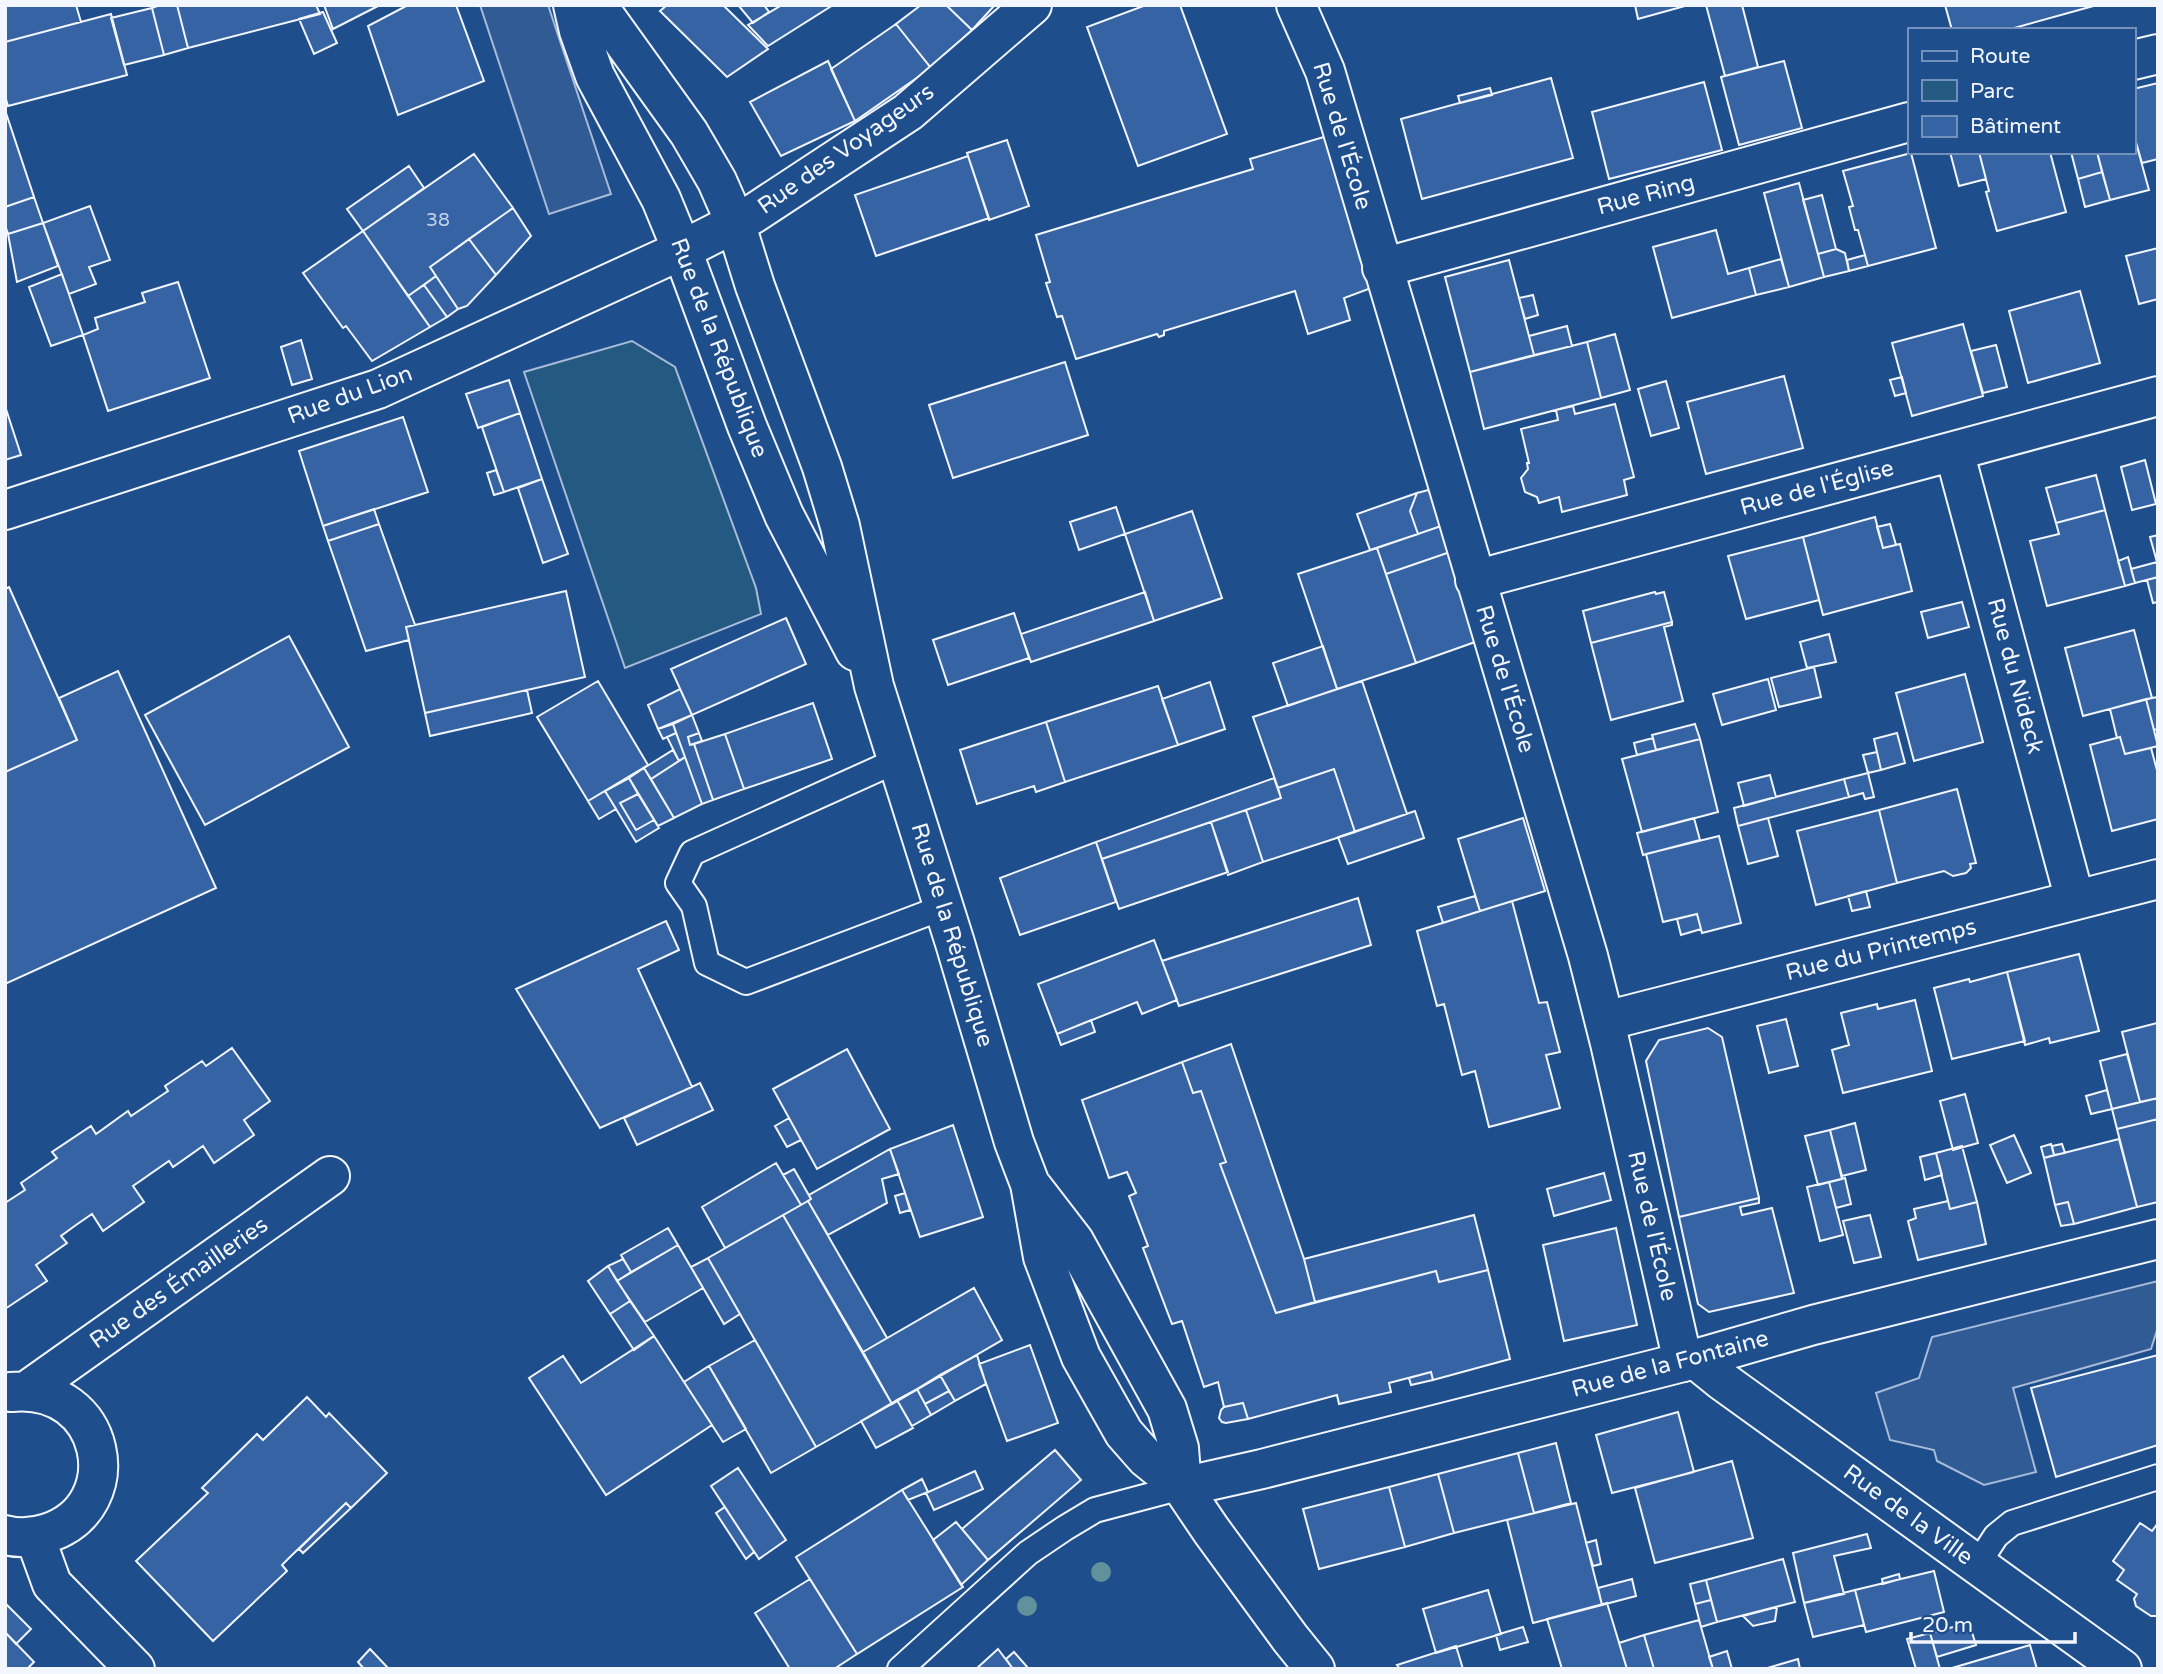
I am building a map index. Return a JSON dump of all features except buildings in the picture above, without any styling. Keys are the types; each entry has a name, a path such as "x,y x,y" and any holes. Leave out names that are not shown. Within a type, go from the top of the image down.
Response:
{"street":[{"name":"Rue de la République","path":"573,5 579,31 596,76 660,199 682,250 747,425 784,515 874,686"},
{"name":"Rue de la République","path":"597,5 689,133 717,181 822,467 840,526 874,686 1014,1142 1030,1184 1043,1257 1081,1357 1124,1433 1146,1458 1182,1487 1315,1669"},
{"name":"Rue des Voyageurs","path":"682,250 753,214 794,189 908,112 1032,5"},
{"name":"Rue de l'École","path":"1296,5 1325,71 1588,956 1689,1360"},
{"path":"2135,60 2158,54"},
{"name":"Rue Ring","path":"1382,268 1908,122"},
{"name":"Rue du Lion","path":"5,510 378,389 682,250"},
{"name":"Rue de l'Église","path":"1475,580 2158,396"},
{"name":"Rue du Nideck","path":"1954,451 2076,900"},
{"name":"Rue du Printemps","path":"1605,1021 2158,879"},
{"name":"Rue des Émailleries","path":"17,1392 330,1175"},
{"name":"Rue de la République","path":"1030,1184 1074,1241 1167,1409 1180,1448 1182,1487"},
{"name":"Rue de la Fontaine","path":"1182,1487 1262,1469 1689,1360 1813,1325 2158,1239"},
{"name":"Rue de la Ville","path":"1689,1360 1721,1380 2122,1669"},
{"name":"Rue des Émailleries","path":"17,1392 52,1395 72,1408 88,1427 93,1438 97,1449 98,1472 92,1496 78,1516 58,1530 20,1536 52,1584 135,1669"}],"lane":[{"path":"898,760 692,853 678,883 694,906 707,963 746,982 944,907"},
{"path":"1977,1565 1996,1536 2012,1523 2158,1477"},
{"path":"900,1669 1028,1553 1065,1528 1095,1510 1182,1487"}],"green space":[{"path":"632,341 675,367 756,588 761,614 625,668 524,372"}],"shaded area":[{"path":"480,5 548,5 611,194 549,214"},
{"path":"2158,1281 2158,1327 2151,1349 2013,1388 2036,1472 1984,1485 1937,1461 1934,1450 1890,1440 1876,1393 1919,1378 1932,1337"}]}
